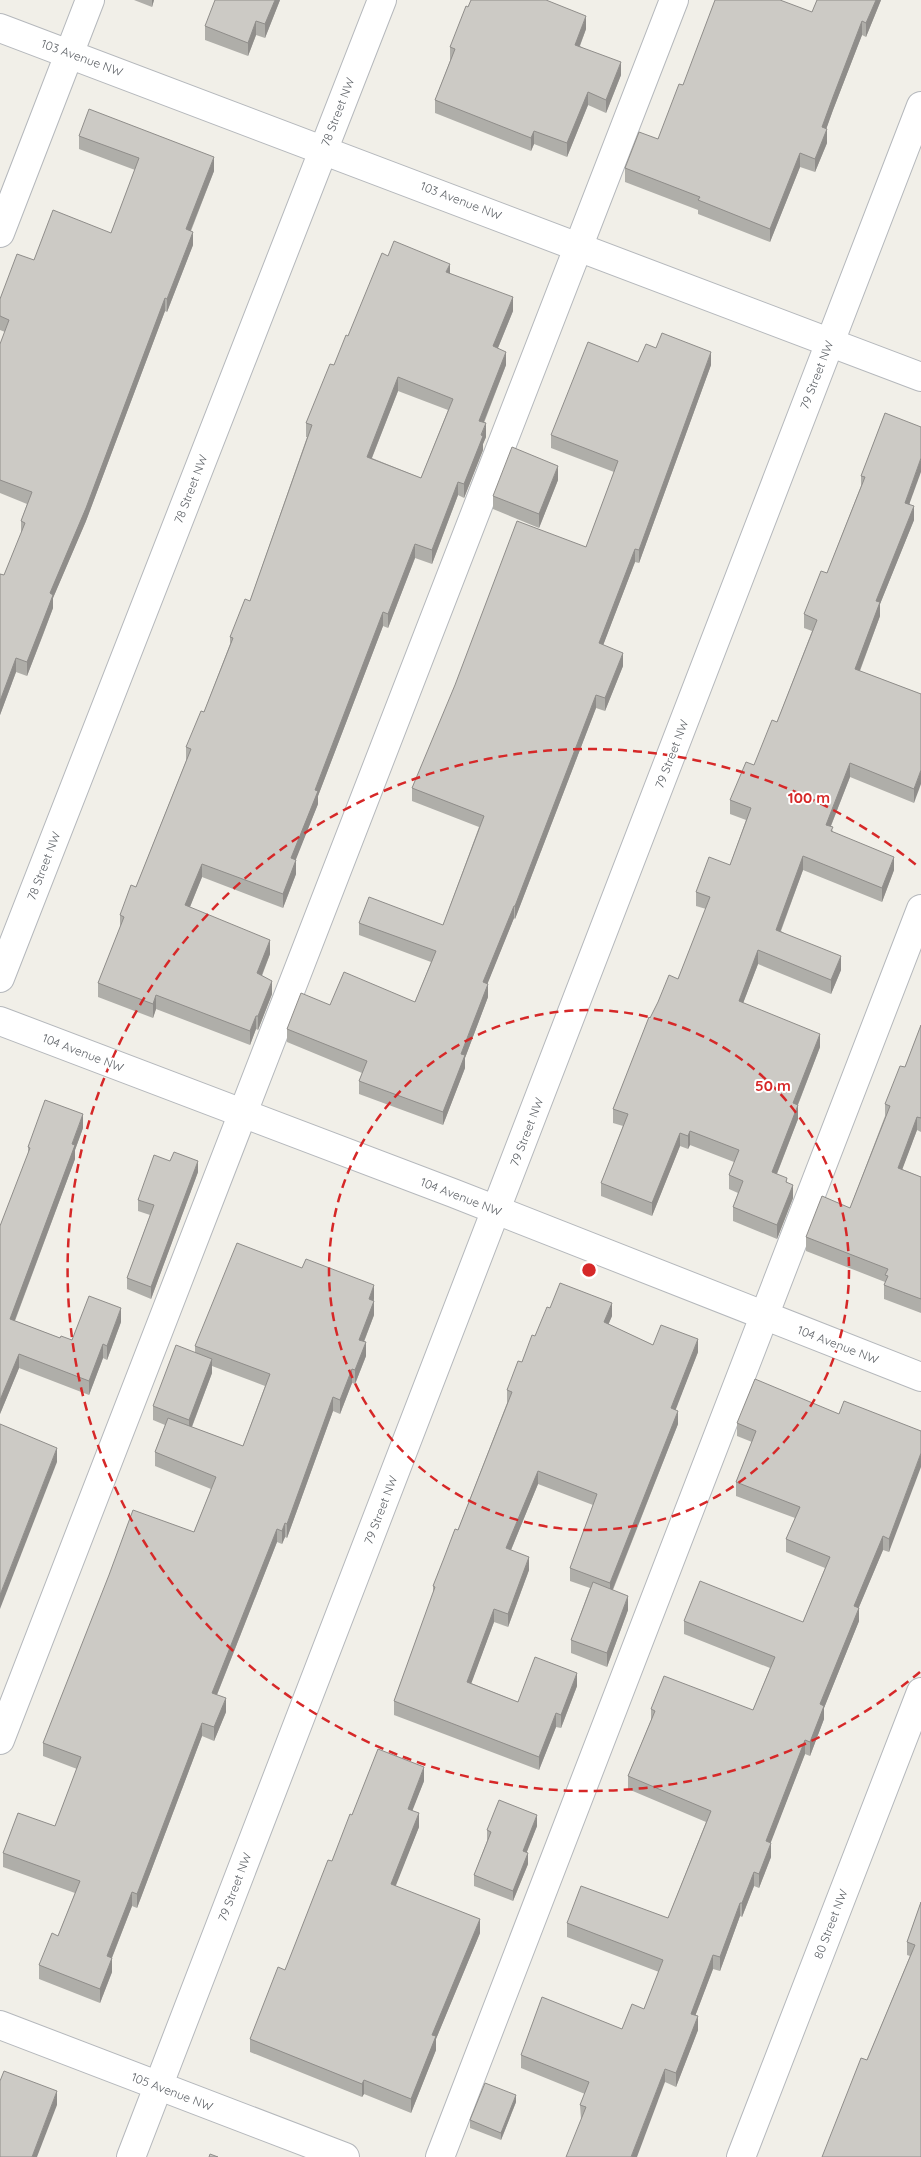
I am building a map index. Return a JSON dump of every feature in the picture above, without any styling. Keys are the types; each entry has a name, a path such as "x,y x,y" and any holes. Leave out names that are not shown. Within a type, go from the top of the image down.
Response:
{"street":[{"path":"0,233 90,0"},
{"name":"78 Street NW","path":"0,978 382,0"},
{"path":"0,1740 674,0"},
{"name":"103 Avenue NW","path":"0,28 324,149 921,377"},
{"name":"79 Street NW","path":"131,2157 921,106"},
{"path":"440,2157 921,909"},
{"name":"104 Avenue NW","path":"0,1021 496,1210 764,1317 921,1377"},
{"name":"80 Street NW","path":"741,2157 921,1692"},
{"name":"105 Avenue NW","path":"0,2025 345,2157"}],"building":[{"path":"215,0 275,0 265,24 256,21 248,43 205,26"},
{"path":"471,0 546,0 586,16 575,45 621,62 606,100 588,92 567,143 534,131 531,138 435,100 455,49 450,47 466,6 468,7"},
{"path":"715,0 780,0 812,12 817,0 876,0 866,23 862,21 822,127 827,129 815,159 800,153 770,229 698,200 700,197 625,168 639,132 658,139 679,84 683,85"},
{"path":"89,109 214,157 186,229 193,232 167,299 165,298 86,508 50,593 53,595 27,662 16,658 0,701 0,574 4,575 25,523 21,521 32,492 0,480 0,344 9,320 0,316 0,299 17,254 34,260 53,210 111,233 139,158 79,136"},
{"path":"394,241 450,264 446,272 513,297 493,346 506,352 479,421 486,423 481,435 483,436 464,484 458,482 432,550 415,544 388,614 383,612 315,790 318,791 291,858 296,860 283,894 202,864 185,905 270,940 257,973 272,981 250,1031 156,995 153,1004 98,983 124,917 120,915 131,885 136,887 191,749 186,747 201,711 204,712 233,638 230,637 245,599 250,601 312,425 306,423 330,364 334,365 346,335 348,336 382,253 388,256","holes":["398,377 453,399 421,478 367,457"]},
{"path":"662,333 711,352 639,550 635,549 599,643 623,653 605,698 596,695 515,906 483,982 488,984 461,1054 465,1055 443,1112 359,1081 367,1061 287,1029 301,993 330,1005 344,972 415,1002 436,951 359,923 369,897 443,925 484,816 412,788 455,685 517,521 586,547 618,461 551,435 588,342 638,362 646,344 656,348"},
{"path":"885,413 921,427 921,458 905,503 914,506 876,601 880,602 855,669 921,694 921,770 914,789 850,763 826,825 833,827 831,831 894,857 882,888 803,856 776,930 841,956 831,980 758,950 739,1001 820,1034 793,1103 798,1105 772,1172 787,1178 786,1182 793,1185 777,1225 733,1207 743,1181 729,1175 739,1150 690,1131 688,1136 680,1133 652,1203 601,1183 628,1114 613,1109 649,1017 658,1002 669,975 678,979 710,897 696,892 709,857 730,865 751,808 730,800 746,762 754,765 772,720 777,722 817,620 804,614 821,571 827,573 865,477 861,476"},
{"path":"512,447 558,466 539,514 493,496"},
{"path":"921,1025 921,1118 917,1117 898,1168 921,1177 921,1299 884,1285 888,1276 885,1275 888,1269 806,1237 822,1196 850,1208 890,1106 885,1104 900,1066 905,1067"},
{"path":"45,1100 83,1114 72,1144 75,1145 10,1319 60,1338 61,1336 72,1340 89,1296 121,1308 107,1346 103,1344 89,1381 19,1354 0,1400 0,1226 30,1148 28,1147"},
{"path":"174,1152 198,1161 151,1287 127,1278 154,1205 138,1200 154,1155 170,1161"},
{"path":"237,1243 302,1268 306,1259 374,1285 369,1299 374,1301 359,1340 366,1342 355,1370 352,1369 340,1400 333,1397 287,1524 285,1523 282,1531 277,1529 212,1693 226,1698 214,1727 202,1723 137,1894 132,1892 107,1956 112,1958 100,1989 39,1965 52,1933 58,1936 80,1881 3,1853 18,1813 55,1826 81,1757 43,1743 133,1510 194,1532 216,1477 155,1452 168,1418 243,1446 270,1374 195,1346"},
{"path":"560,1283 612,1303 604,1322 653,1345 661,1325 698,1339 671,1408 678,1411 610,1583 570,1568 597,1494 538,1471 506,1548 529,1557 508,1614 494,1609 467,1682 518,1702 535,1657 577,1673 561,1715 556,1713 539,1757 394,1701 435,1587 433,1586 455,1529 458,1530 512,1392 507,1390 518,1361 522,1362 532,1335 535,1336 547,1307 550,1308"},
{"path":"176,1345 212,1359 189,1420 153,1406"},
{"path":"755,1379 839,1414 844,1401 921,1431 921,1453 889,1539 883,1536 854,1606 859,1608 820,1704 824,1706 810,1742 805,1740 766,1841 771,1843 759,1874 754,1872 720,1957 713,1955 691,2014 698,2016 676,2073 665,2069 631,2157 566,2157 586,2107 580,2105 589,2082 521,2055 542,1997 622,2029 632,2004 644,2009 663,1960 567,1923 581,1886 668,1918 711,1811 628,1776 655,1711 651,1709 664,1676 753,1710 775,1657 684,1621 700,1581 803,1622 830,1557 786,1539 800,1507 736,1482 756,1431 737,1423"},
{"path":"0,1424 57,1448 0,1595"},
{"path":"593,1582 628,1596 607,1653 571,1640"},
{"path":"378,1749 424,1767 408,1809 419,1813 391,1884 480,1919 432,2035 436,2036 411,2099 364,2080 362,2084 250,2039 278,1967 285,1970 328,1860 332,1861"},
{"path":"499,1800 537,1815 523,1851 528,1853 513,1891 474,1875 491,1832 487,1830"},
{"path":"921,1902 921,2157 822,2157 861,2058 867,2060 915,1945 907,1942"},
{"path":"4,2071 57,2091 32,2157 0,2157 0,2081"},
{"path":"485,2083 516,2095 501,2133 470,2120"}]}
